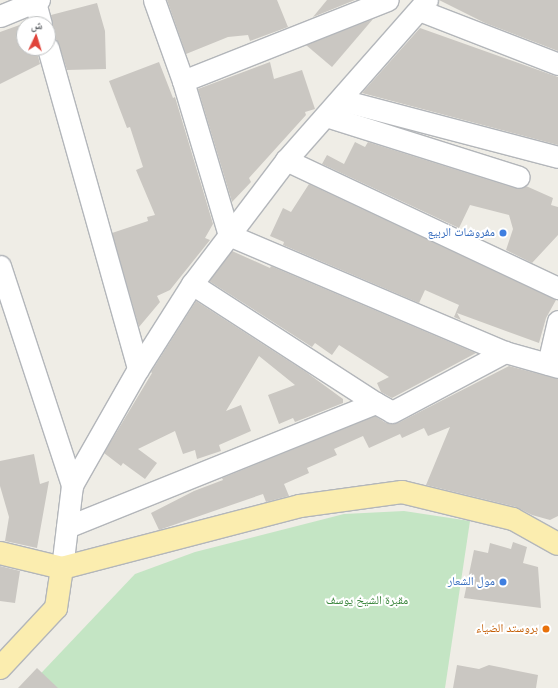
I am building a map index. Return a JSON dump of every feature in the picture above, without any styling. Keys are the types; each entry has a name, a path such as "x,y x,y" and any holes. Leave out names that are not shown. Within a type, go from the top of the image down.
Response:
{"main road":[{"path":"0,553 62,568 300,506 402,492 513,519 558,544"},
{"path":"0,668 56,608 62,568"}],"street":[{"path":"154,0 183,81 229,235"},
{"path":"183,81 388,0"},
{"path":"0,16 37,1 40,16"},
{"path":"62,568 72,485 138,369 192,284 286,160 341,100 423,5 558,64"},
{"path":"50,56 138,369"},
{"path":"341,100 558,157"},
{"path":"326,116 519,177"},
{"path":"286,160 558,288"},
{"path":"229,235 505,352 553,366 558,321"},
{"path":"0,266 72,485"},
{"path":"192,284 392,412 505,352"},
{"path":"67,527 376,403"}],"green space":[{"name":"مقبرة الشيخ يوسف","path":"404,511 470,521 445,688 27,688 135,574 195,552 344,514"}],"building":[{"path":"167,0 277,0 288,27 250,41 248,35 228,37 186,54"},
{"path":"327,0 355,0 313,17"},
{"path":"439,0 558,0 558,51 485,23"},
{"path":"97,3 105,31 106,69 67,70 56,39 56,16 51,15"},
{"path":"373,19 332,67 306,45"},
{"path":"16,26 16,56 38,56 40,64 0,84 0,32"},
{"path":"420,28 558,77 558,145 362,93"},
{"path":"159,62 173,98 175,97 213,224 205,238 210,240 170,290 157,296 160,302 139,327 112,233 148,221 147,217 155,215 136,170 143,167 130,127 127,128 109,81"},
{"path":"270,62 274,79 302,70 315,109 305,112 306,115 249,178 251,182 232,202 198,89"},
{"path":"355,142 365,147 368,142 515,188 526,186 553,198 551,205 558,207 558,235 532,263 506,250 513,229 509,215 470,205 459,228 322,164 327,155 344,164"},
{"path":"309,184 556,300 546,318 539,343 457,313 461,320 454,317 459,305 425,290 419,303 283,245 284,242 270,236 283,208 291,212"},
{"path":"232,251 270,268 271,266 476,353 392,398 381,392 377,383 389,377 339,345 332,355 315,343 312,347 209,281"},
{"path":"196,301 306,372 343,399 343,403 295,422 293,418 279,424 268,395 295,385 259,356 226,411 241,405 251,431 219,445 221,451 197,459 195,450 183,454 175,431 138,449 157,463 145,479 123,463 121,466 104,453 152,373 151,372"},
{"path":"509,366 558,379 558,516 550,520 532,515 516,507 426,485 450,427 428,436 424,428 402,438 400,434 369,448 363,436 334,449 337,455 307,468 309,473 284,484 289,496 266,502 263,494 159,530 151,513 194,491 223,480 222,478 375,416 386,423 398,423"},
{"path":"34,454 40,484 49,481 37,548 5,541 9,517 0,486 0,461"},
{"name":"مول الشعار","path":"513,542 527,547 523,563 538,567 541,608 464,598 474,550 488,553 490,543 511,549"},
{"path":"0,566 20,571 15,603 0,601"},
{"path":"457,665 479,669 489,665 538,675 536,688 453,688"},
{"path":"37,668 58,688 18,688"}],"place":[{"name":"مفروشات الربيع","path":"503,233"},
{"name":"مول الشعار","path":"503,582"},
{"name":"بروستد الضياء","path":"546,629"}]}
